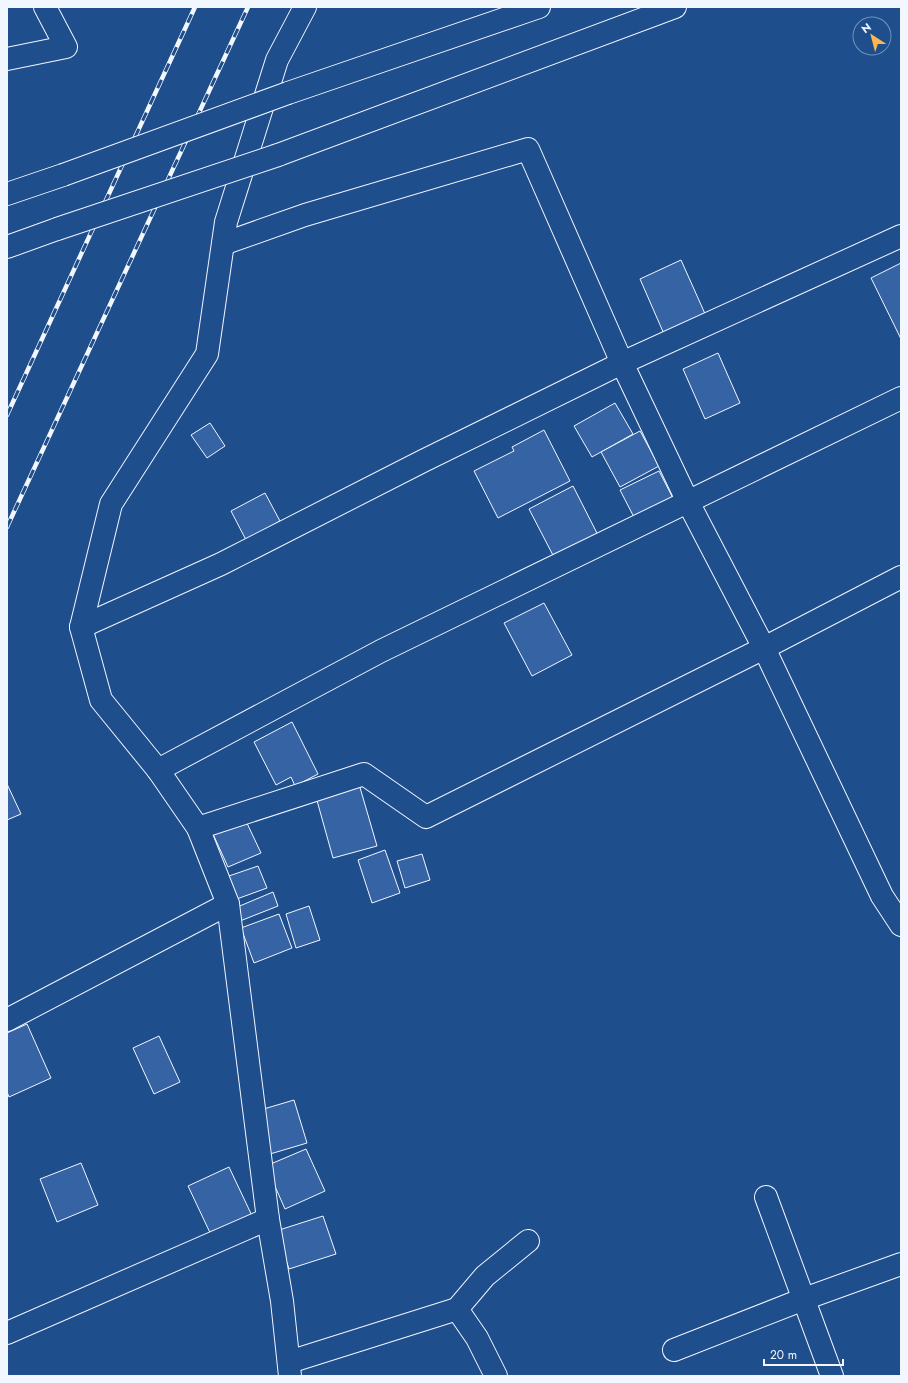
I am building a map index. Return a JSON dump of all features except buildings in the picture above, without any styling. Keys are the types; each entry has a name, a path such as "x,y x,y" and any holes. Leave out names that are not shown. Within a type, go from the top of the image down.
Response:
{"main road":[{"path":"7,59 66,47 45,7"},
{"path":"305,7 276,60 226,222 207,354 111,504 81,627 101,700 158,770 198,828 228,904 268,1220 282,1301 290,1369 457,1309 485,1276 528,1241"},
{"path":"7,194 288,93 539,7"},
{"path":"7,247 57,228 278,155 675,7"},
{"path":"223,244 304,215 528,149 622,363 688,502 764,648 882,896 901,925"},
{"path":"81,627 221,564 423,461 622,363 901,236"},
{"path":"158,770 381,652 901,398"},
{"path":"198,828 364,774 426,817 764,648 901,577"},
{"path":"7,1020 228,904"},
{"path":"766,1197 832,1376"},
{"path":"7,1333 268,1220"},
{"path":"674,1350 804,1299 901,1264"},
{"path":"457,1309 477,1338 496,1376"}],"railway":[{"path":"7,415 195,7"},
{"path":"7,527 248,7"}]}
